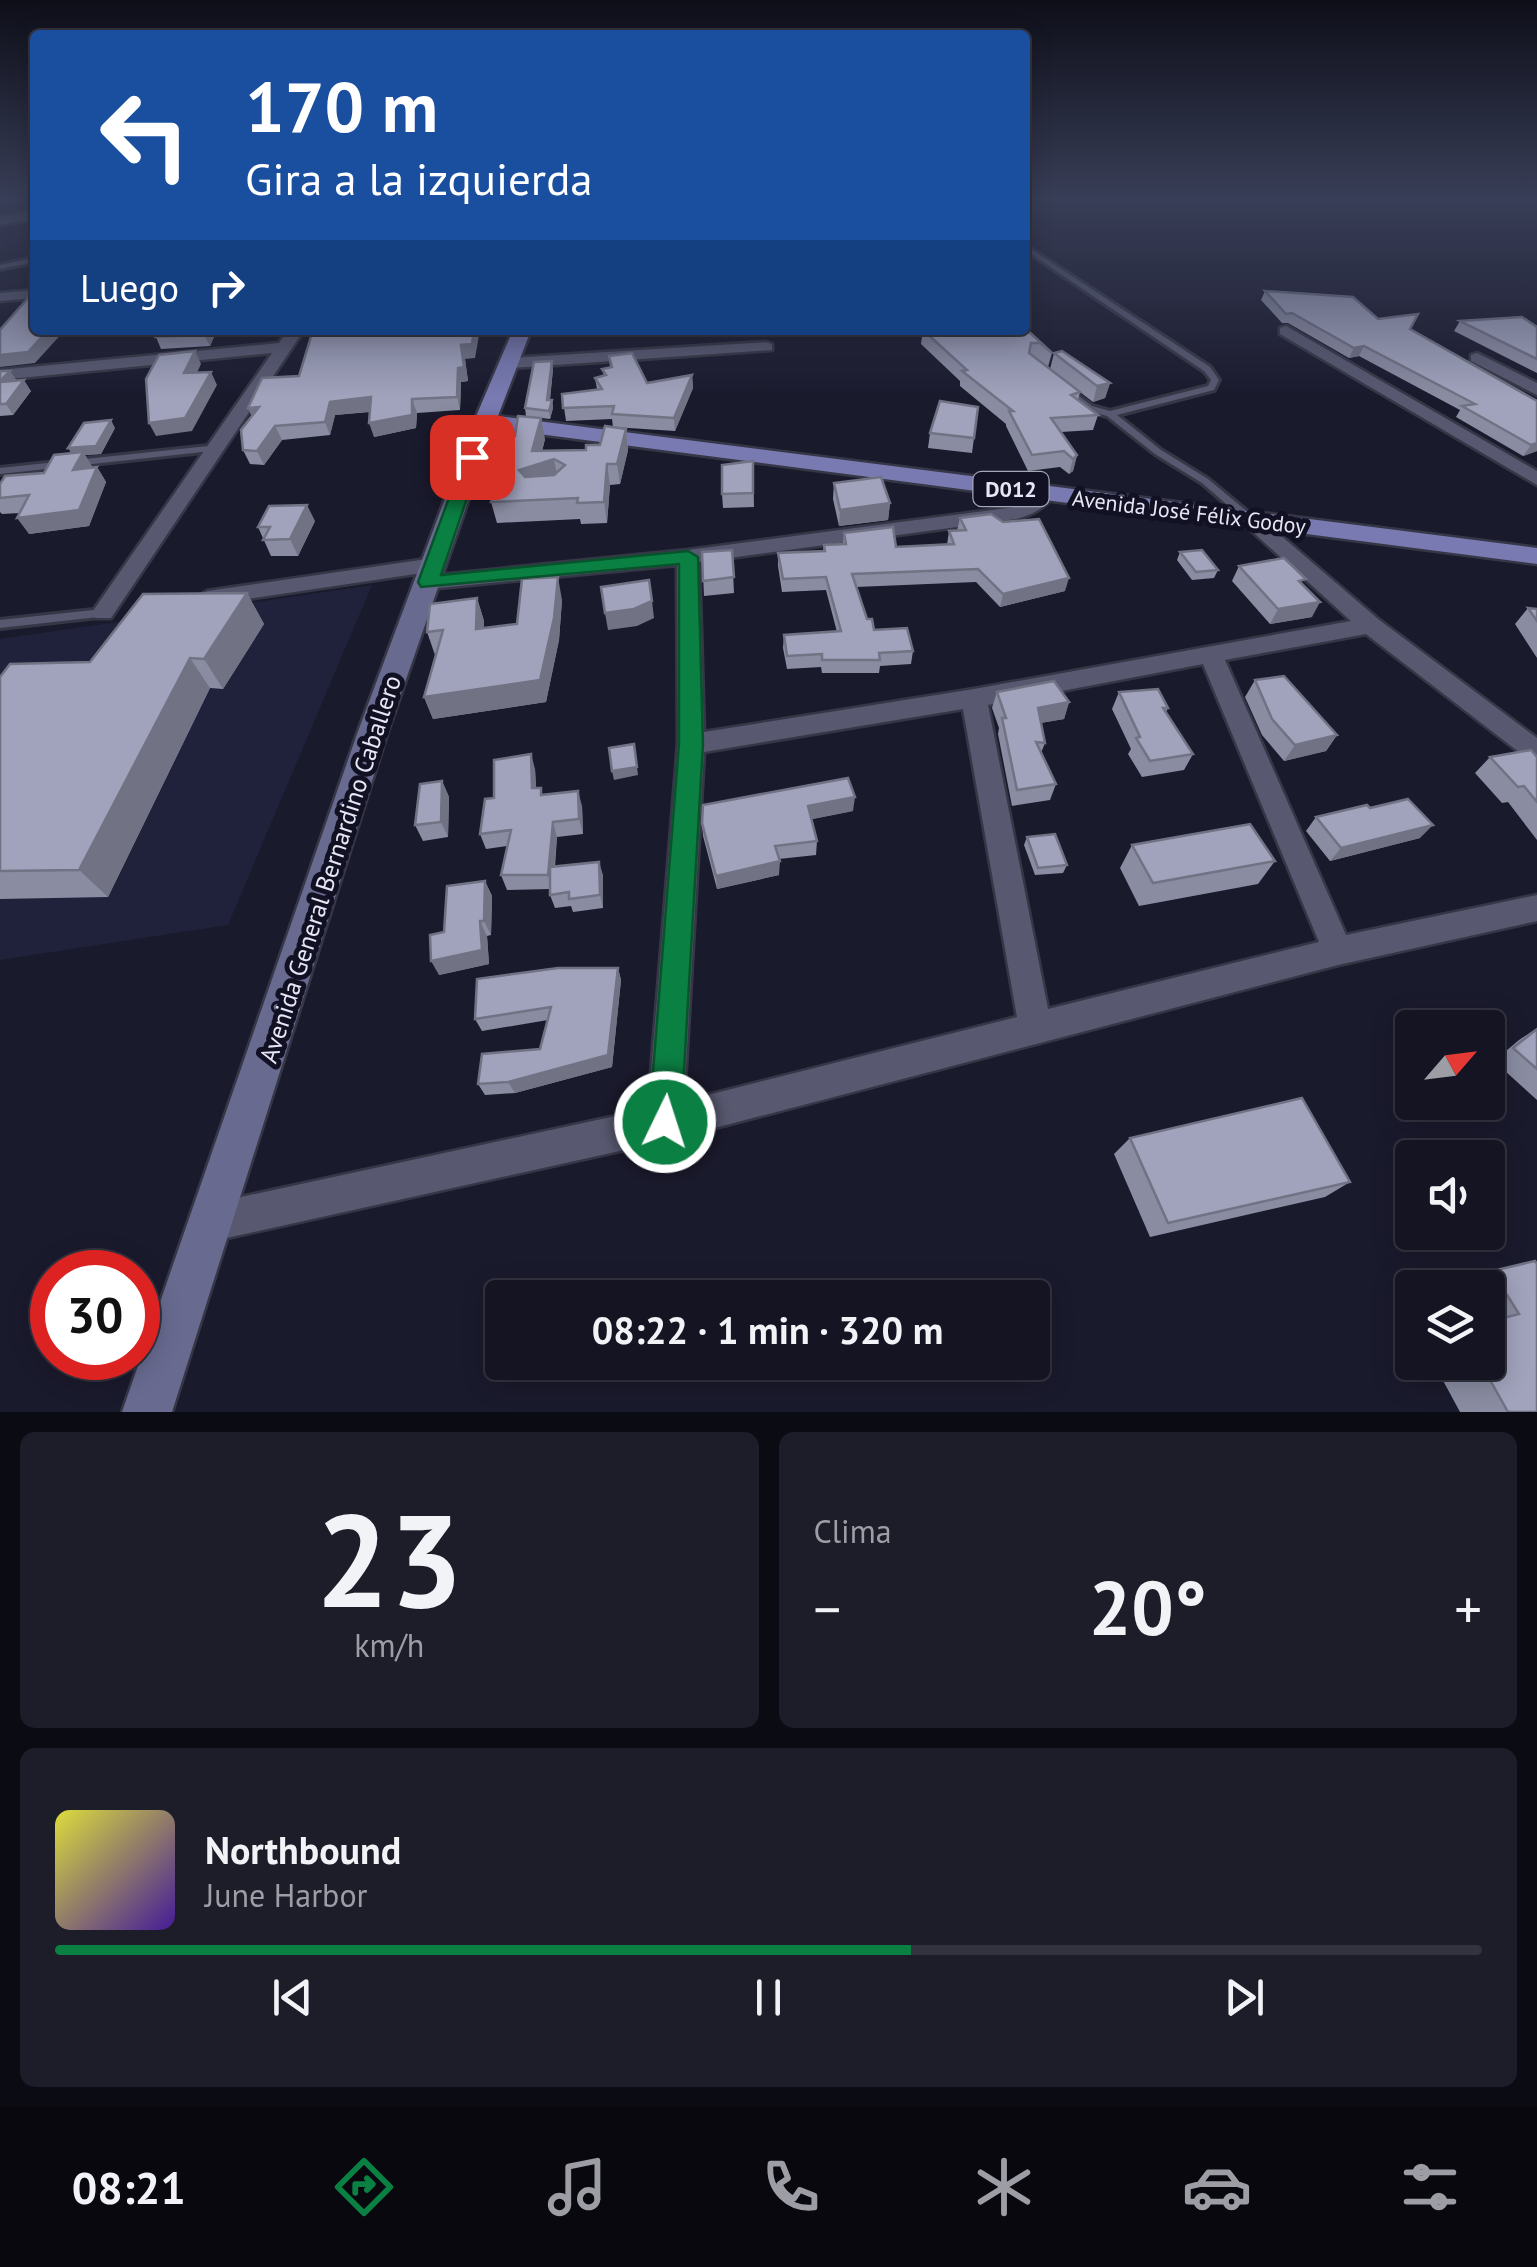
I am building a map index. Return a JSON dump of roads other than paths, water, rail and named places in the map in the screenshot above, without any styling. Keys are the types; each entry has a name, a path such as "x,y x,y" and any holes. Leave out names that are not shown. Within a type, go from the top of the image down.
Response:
{"main road":[{"name":"Avenida General Bernardino Caballero","path":"147,1412 372,734 484,421 520,335"},
{"name":"Avenida José Félix Godoy","path":"484,421 1537,556"}],"street":[{"path":"0,298 30,295"},
{"path":"1286,331 1537,479"},
{"path":"0,375 291,338"},
{"path":"103,613 291,338"},
{"path":"511,363 766,347"},
{"path":"1476,358 1537,390"},
{"path":"181,602 431,574 688,557 1016,513 1027,510 1045,494"},
{"path":"1251,520 1370,625 1537,752"},
{"path":"665,1122 691,744 688,557"},
{"path":"103,613 142,607"},
{"path":"691,744 974,698 1370,625"},
{"path":"1211,654 1338,950"},
{"path":"974,698 1035,1028"},
{"path":"213,1222 665,1122 1338,950 1537,908"}],"lane":[{"path":"1052,265 1206,369 1215,380 1211,388 1110,414"},
{"path":"1060,386 1089,408 1110,414 1158,452 1205,481 1251,520"},
{"path":"0,471 218,448"},
{"path":"460,492 504,492"},
{"path":"0,624 103,613"}]}
